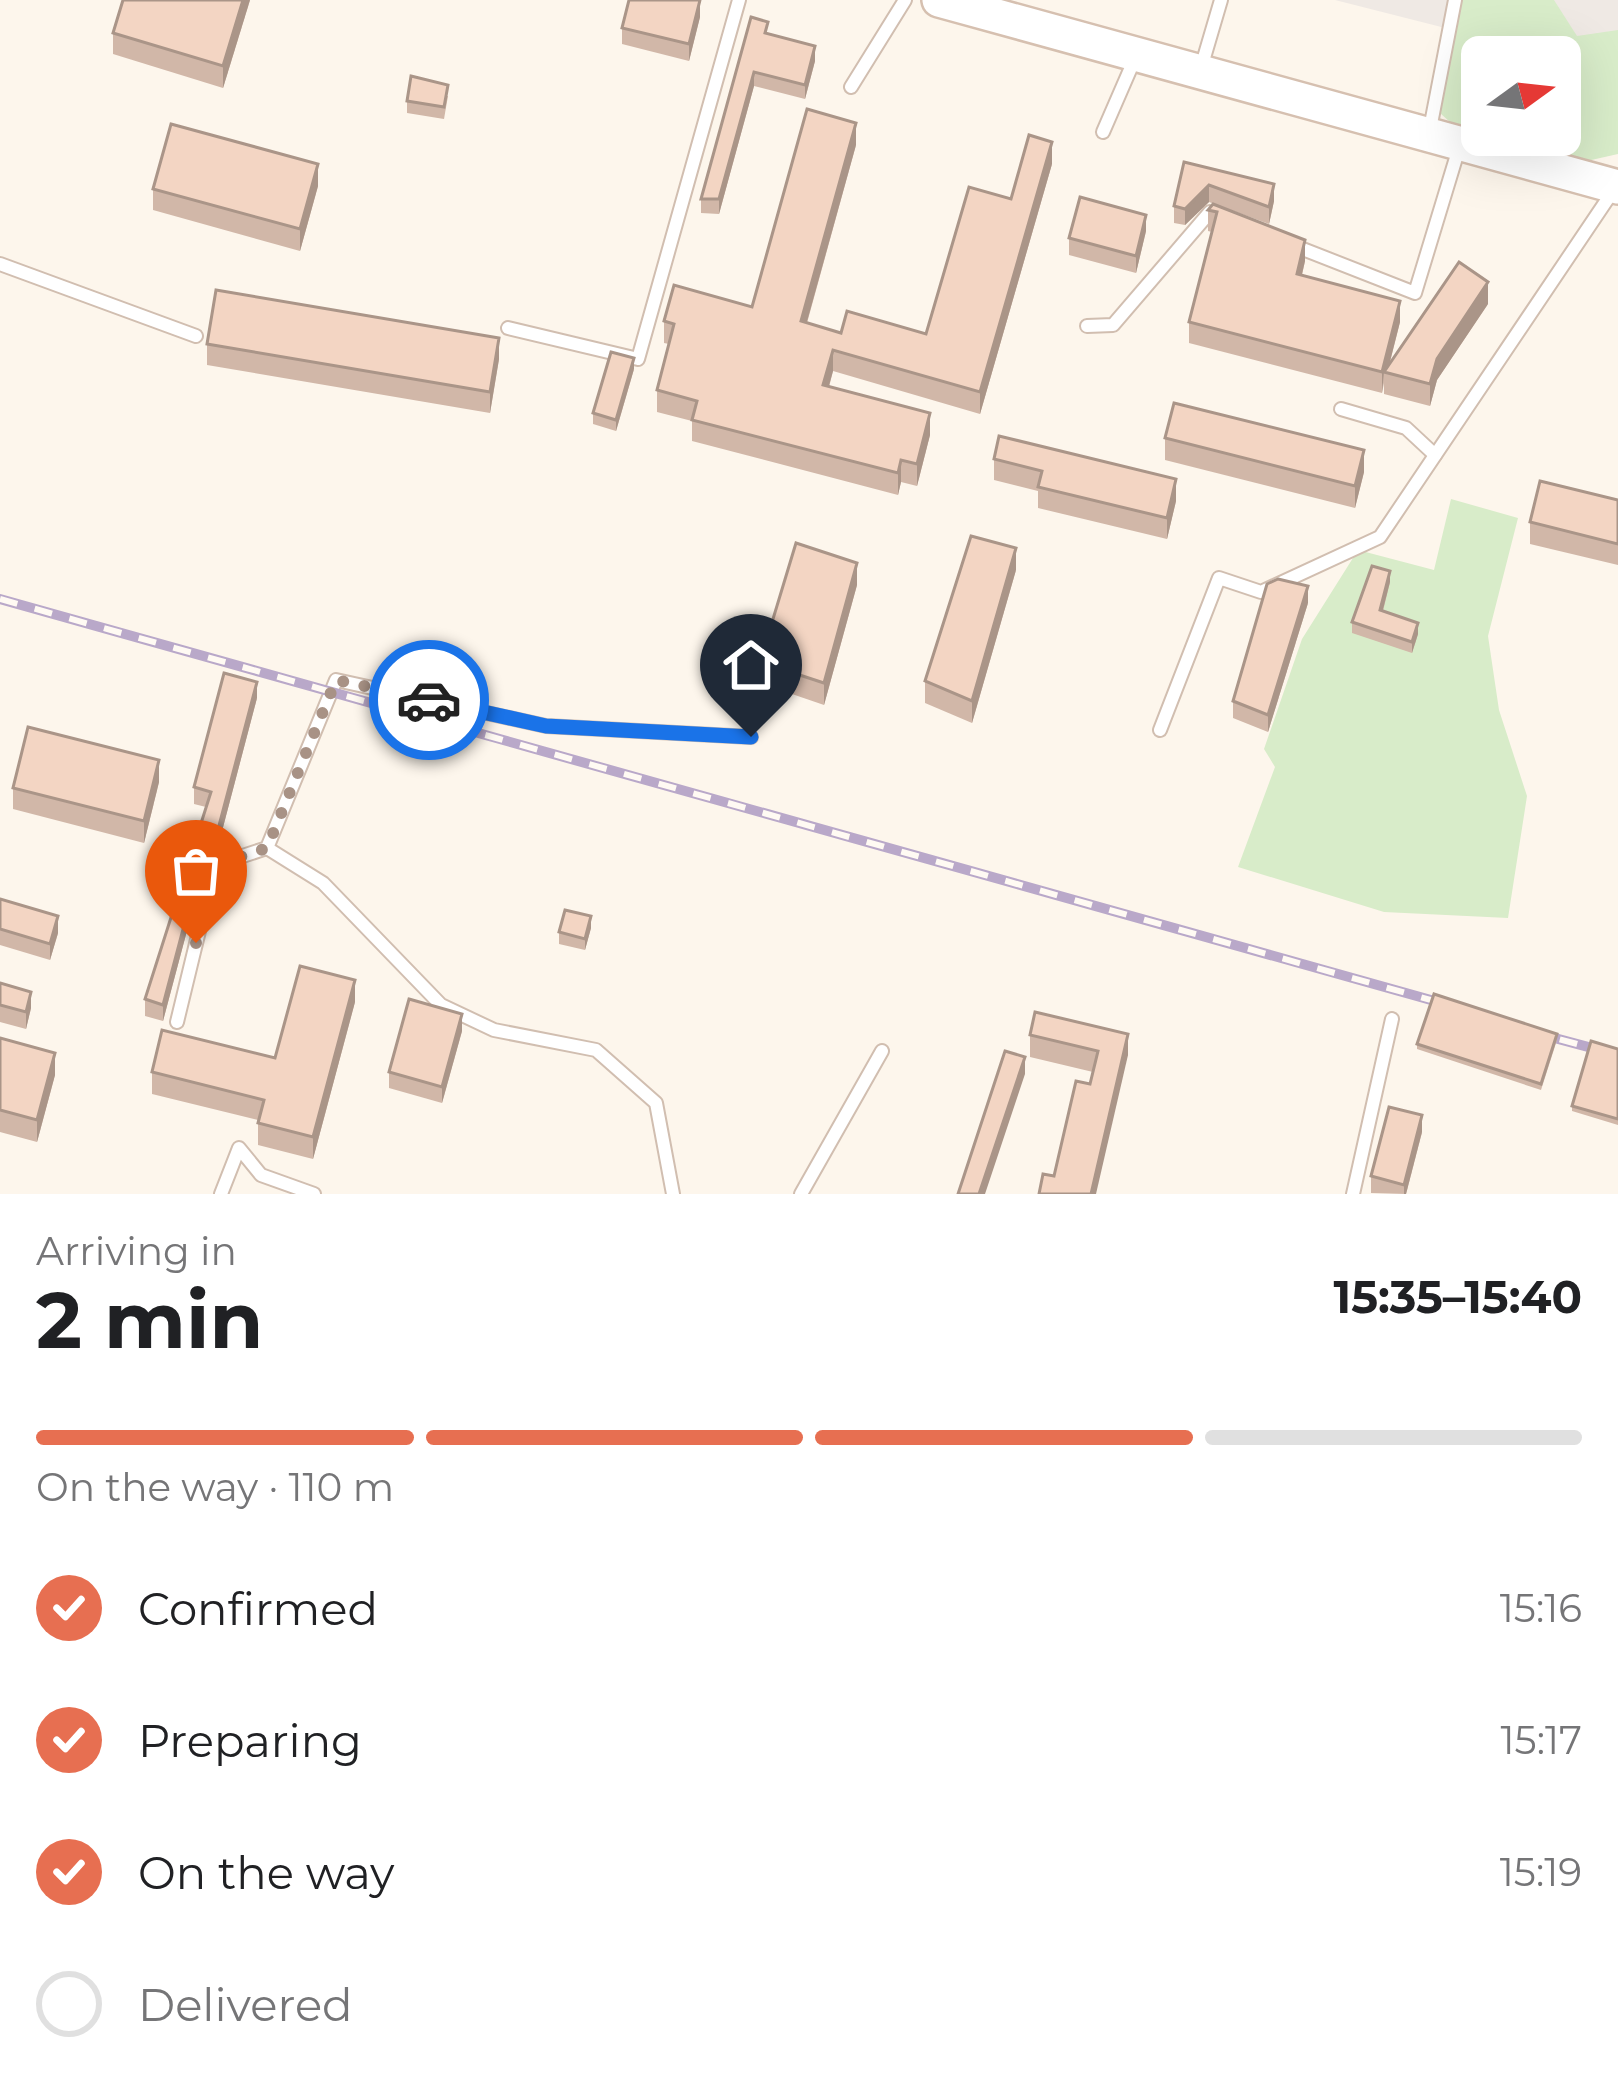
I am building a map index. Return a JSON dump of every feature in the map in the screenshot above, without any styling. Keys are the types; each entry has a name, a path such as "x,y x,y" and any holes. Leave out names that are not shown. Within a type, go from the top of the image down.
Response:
{"main road":[{"path":"939,0 1617,187"}],"lane":[{"path":"508,328 638,359 739,0"},
{"path":"851,87 905,0"},
{"path":"1200,74 1221,0"},
{"path":"1271,236 1415,293 1444,143 1455,0"},
{"path":"1103,132 1136,56"},
{"path":"1160,730 1219,578 1261,592 1380,537 1617,187"},
{"path":"1088,326 1113,325 1210,212 1231,220"},
{"path":"0,264 196,336"},
{"path":"1341,409 1406,428 1435,455"},
{"path":"177,1022 215,865 267,848 336,680 546,726 751,737"},
{"path":"267,848 323,883 441,1005 494,1030 596,1049 656,1103 673,1194"},
{"path":"1353,1194 1392,1019"},
{"path":"801,1194 882,1052"},
{"path":"221,1194 239,1148 261,1175 314,1194"}],"shaded area":[{"path":"1335,0 1618,0 1618,77 1581,64 1581,36 1477,36"}],"green space":[{"path":"1452,0 1554,0 1577,36 1461,36 1460,131 1431,105"},
{"path":"1618,30 1618,154 1578,163 1552,156 1581,156 1581,36 1577,36"},
{"path":"1451,499 1518,518 1488,636 1499,710 1527,796 1508,918 1384,912 1238,867 1275,767 1264,749 1302,639 1358,550 1434,570"}],"building":[{"path":"123,0 243,0 223,66 113,33"},
{"path":"629,0 700,0 689,44 622,28"},
{"path":"751,17 768,22 765,33 815,46 805,85 754,72 719,199 701,199"},
{"path":"411,76 448,85 444,107 407,101"},
{"path":"807,109 856,123 801,321 841,333 847,311 926,334 969,187 1011,199 1029,135 1052,142 980,392 833,350 823,385 930,413 917,464 901,460 898,473 692,420 697,401 657,390 674,324 664,321 674,285 752,307"},
{"path":"171,124 318,164 300,229 153,189"},
{"path":"1184,162 1274,184 1269,207 1209,185 1185,209 1174,206"},
{"path":"1080,197 1146,215 1136,256 1069,238"},
{"path":"1213,204 1305,240 1297,274 1400,301 1382,372 1189,322 1217,212 1208,210"},
{"path":"1459,262 1488,282 1437,359 1430,384 1384,372"},
{"path":"216,290 499,338 490,392 207,344"},
{"path":"611,352 634,358 616,420 593,413"},
{"path":"1174,403 1364,450 1355,486 1165,438"},
{"path":"999,436 1176,479 1167,518 1038,487 1042,471 994,459"},
{"path":"1540,481 1618,500 1618,544 1530,522"},
{"path":"971,536 1016,548 972,701 925,681"},
{"path":"796,543 857,563 824,683 760,662"},
{"path":"1372,566 1390,571 1380,610 1418,623 1412,642 1352,622"},
{"path":"1278,579 1308,586 1268,715 1233,701 1267,584"},
{"path":"224,673 257,682 216,837 205,846 163,1005 145,999 211,792 194,787"},
{"path":"28,727 159,760 144,821 13,788"},
{"path":"0,899 58,916 50,944 0,929"},
{"path":"565,910 591,916 585,939 559,932"},
{"path":"300,966 355,980 313,1137 258,1123 264,1100 152,1072 162,1030 275,1058"},
{"path":"0,983 31,992 26,1012 0,1005"},
{"path":"1434,994 1557,1034 1541,1084 1417,1044"},
{"path":"409,999 462,1014 442,1087 389,1072"},
{"path":"1035,1012 1128,1034 1091,1194 1039,1194 1043,1174 1054,1176 1076,1081 1090,1084 1098,1051 1030,1035"},
{"path":"0,1038 55,1053 37,1120 0,1110"},
{"path":"1591,1041 1618,1049 1618,1119 1572,1106"},
{"path":"1005,1051 1025,1057 979,1194 958,1194"},
{"path":"1389,1107 1422,1115 1404,1185 1371,1176"}],"railway":[{"path":"0,599 1463,1009"},
{"path":"1525,1030 1618,1055"}],"way so far":[{"path":"196,943 215,865 267,848 336,680 429,700"}],"route":[{"path":"429,700 546,726 751,737"}]}
